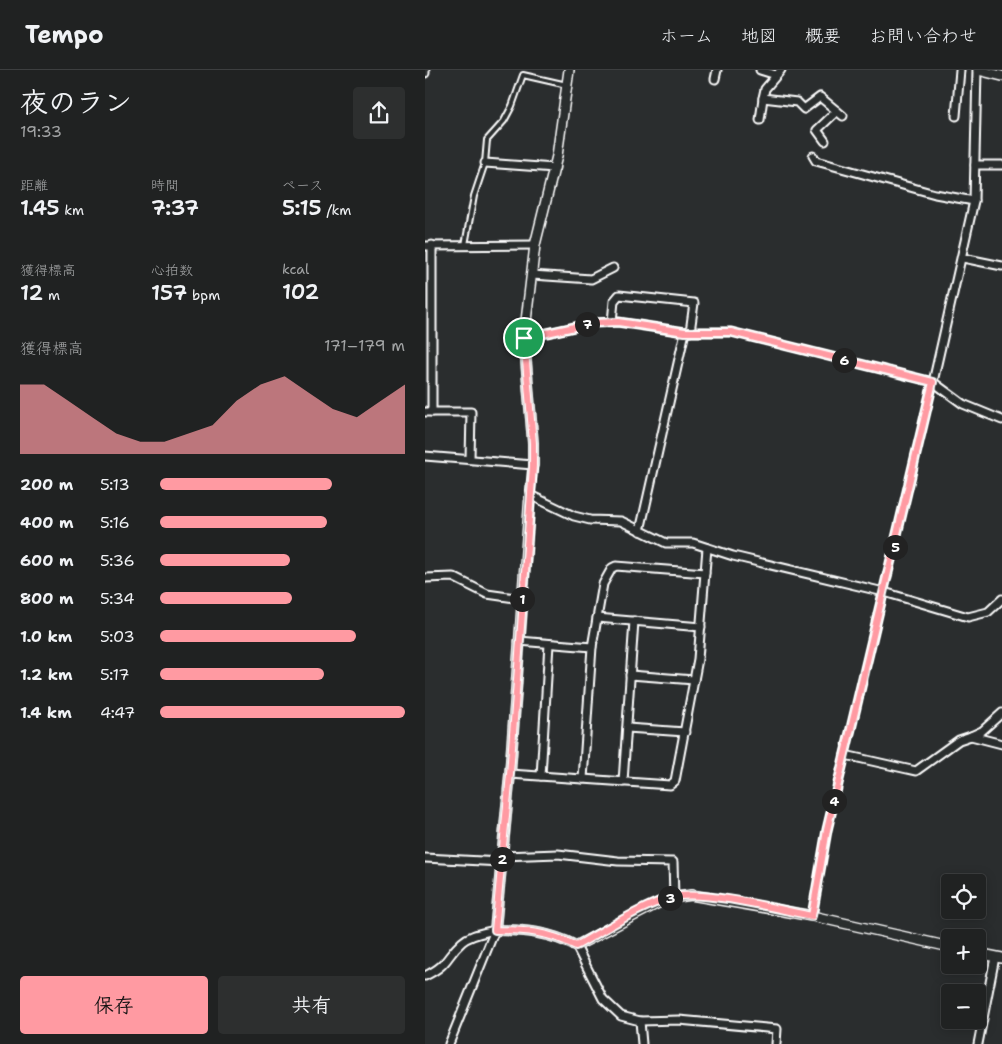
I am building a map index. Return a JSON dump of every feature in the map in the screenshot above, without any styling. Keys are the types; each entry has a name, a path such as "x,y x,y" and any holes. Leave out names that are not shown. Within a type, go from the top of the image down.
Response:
{"street":[{"path":"449,1044 495,930 510,774 533,466 533,443 524,338 535,245 555,168 569,70"},
{"path":"715,79 717,70"},
{"path":"760,70 779,72"},
{"path":"956,116 960,70"},
{"path":"812,916 827,830 963,258 974,201 978,70 1002,76"},
{"path":"760,120 765,89 779,72"},
{"path":"763,98 797,102 804,109 820,97 843,116"},
{"path":"825,141 817,130 837,110"},
{"path":"813,156 816,161 935,194 974,201"},
{"path":"485,163 555,168"},
{"path":"975,165 1002,165"},
{"path":"470,459 471,412 428,412 429,246 535,245"},
{"path":"963,258 1002,266"},
{"path":"532,275 591,279 613,268"},
{"path":"613,322 614,301 619,295 694,303 640,531"},
{"path":"524,338 593,323 613,322 688,332 731,332 933,382 963,404 1002,420"},
{"path":"425,456 533,466"},
{"path":"530,495 574,516 590,520 621,521 666,544 693,543 733,556 884,592 968,617 988,612 1002,599"},
{"path":"510,774 670,785 675,781 694,680 701,627 707,548"},
{"path":"583,779 592,647 603,584 611,568 617,566 705,573"},
{"path":"425,578 453,577 487,594 522,599"},
{"path":"597,618 701,627"},
{"path":"623,782 634,621"},
{"path":"519,641 592,647"},
{"path":"541,776 549,644"},
{"path":"630,674 694,680"},
{"path":"845,755 915,771 959,740 981,731 1002,713"},
{"path":"627,728 685,732"},
{"path":"971,736 1002,744"},
{"path":"425,858 502,859 558,854 618,861 673,862 673,898"},
{"path":"576,946 627,918 673,898 691,896 709,897 812,916 941,945"},
{"path":"425,976 439,969 462,942 475,934 495,930 525,930 549,934 576,946 603,999 621,1016 640,1021 679,1020 777,1030 776,1044"},
{"path":"978,1044 998,957"},
{"path":"640,1021 642,1044"}],"lane":[{"path":"465,245 474,196 485,163 487,140 504,120 512,106 523,72 567,85"}],"route":[{"path":"618,322 685,332 731,332 933,382 827,830 812,916 709,897 678,896 666,899 627,918 576,946 549,934 525,930 495,930 510,774 533,466 533,443 524,338 593,323 618,322"}]}
